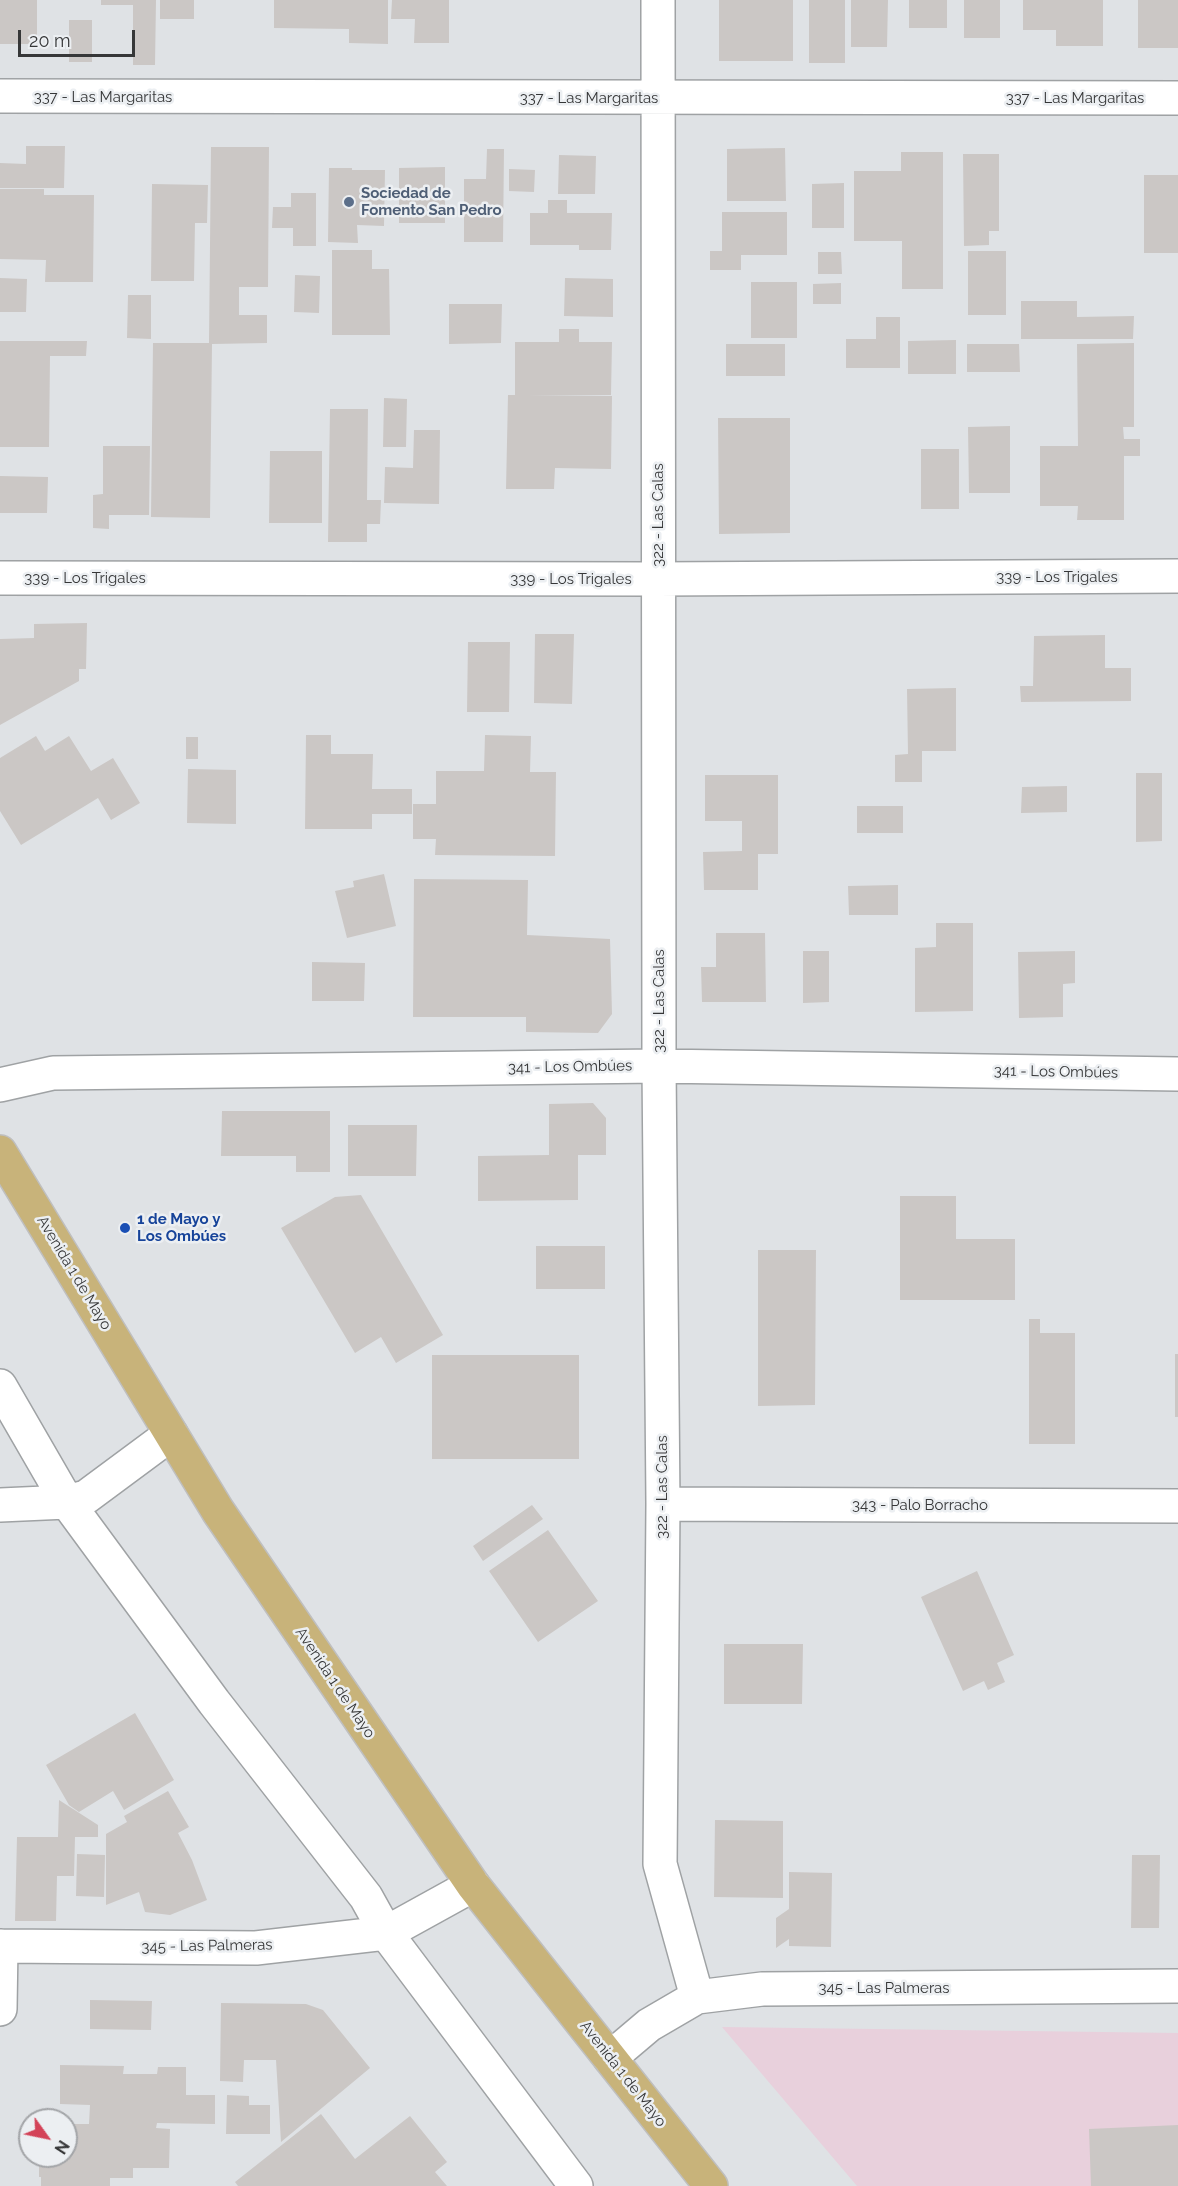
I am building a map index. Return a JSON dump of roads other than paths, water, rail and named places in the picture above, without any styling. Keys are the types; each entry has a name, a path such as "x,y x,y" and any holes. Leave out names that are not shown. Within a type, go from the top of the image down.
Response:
{"main road":[{"name":"Avenida 1 de Mayo","path":"0,1152 218,1511 472,1885 711,2186"}],"street":[{"name":"322 - Las Calas","path":"658,0 659,1066 663,1504 660,1864 698,1997"},
{"name":"337 - Las Margaritas","path":"0,96 1178,98"},
{"name":"339 - Los Trigales","path":"0,578 658,579 1178,576"},
{"name":"341 - Los Ombúes","path":"0,1085 53,1072 659,1066 1178,1074"},
{"path":"0,1386 67,1502 214,1702 366,1897 386,1933 576,2186"},
{"path":"0,1505 67,1502 86,1497 171,1434"},
{"name":"343 - Palo Borracho","path":"663,1504 1178,1506"},
{"name":"345 - Las Palmeras","path":"0,1946 256,1948 386,1933 472,1885"},
{"path":"0,1946 0,2008"},
{"name":"345 - Las Palmeras","path":"610,2058 649,2025 698,1997 762,1989 1178,1986"}],"place":[{"name":"Sociedad de Fomento San Pedro","path":"349,202"},
{"name":"1 de Mayo y Los Ombúes","path":"125,1228"}]}
